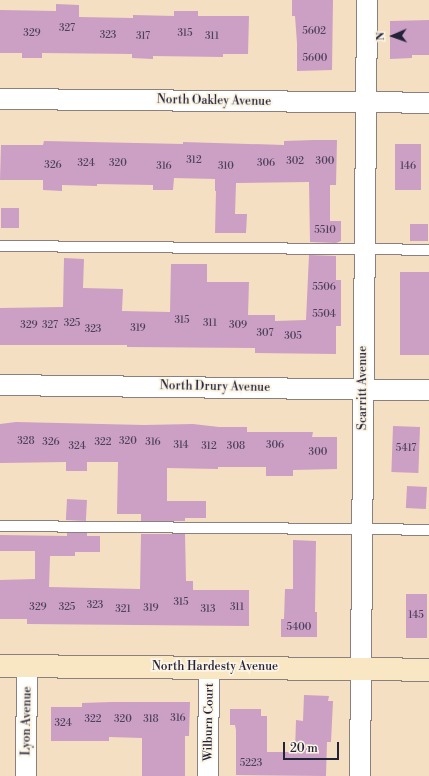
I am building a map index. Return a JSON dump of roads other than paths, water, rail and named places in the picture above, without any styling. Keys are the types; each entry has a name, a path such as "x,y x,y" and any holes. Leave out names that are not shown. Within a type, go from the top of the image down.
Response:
{"street":[{"name":"Scarritt Avenue","path":"360,776 367,0"},
{"name":"North Oakley Avenue","path":"0,99 429,103"},
{"name":"North Drury Avenue","path":"0,385 429,390"},
{"name":"North Hardesty Avenue","path":"0,666 429,670"},
{"name":"Lyon Avenue","path":"26,776 27,666"},
{"name":"Wilburn Court","path":"208,776 209,667"}],"lane":[{"path":"0,246 429,250"},
{"path":"0,526 429,530"}]}
